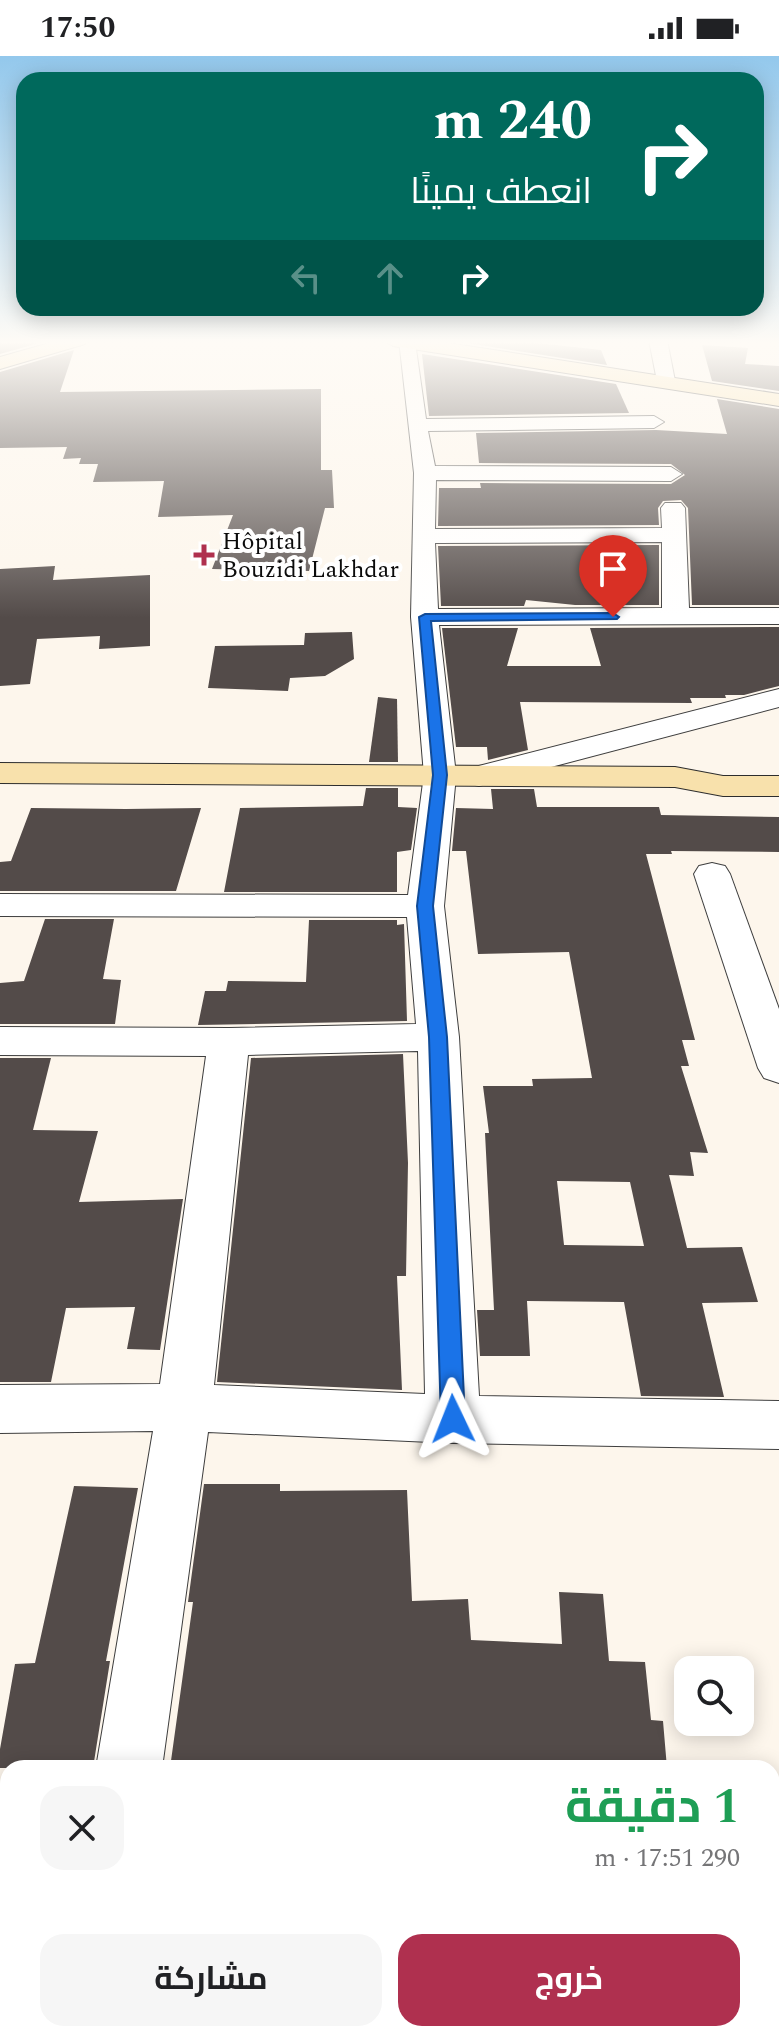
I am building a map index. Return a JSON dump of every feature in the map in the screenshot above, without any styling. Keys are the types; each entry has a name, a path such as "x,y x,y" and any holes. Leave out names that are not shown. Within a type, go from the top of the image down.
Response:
{"street":[{"path":"418,433 425,473 425,617 459,776 425,906 438,1037 453,1419"},
{"path":"657,433 671,474 676,617"},
{"path":"425,473 671,474"},
{"path":"423,536 675,535"},
{"path":"425,617 779,616"},
{"path":"459,776 779,698"},
{"path":"675,777 721,768 779,768"},
{"path":"0,773 675,777 723,786 779,786"},
{"path":"712,874 779,1068"},
{"path":"0,905 425,906"},
{"path":"0,1041 229,1042 438,1037"},
{"path":"130,1760 184,1407 229,1042"},
{"path":"0,1409 184,1407 453,1419 779,1425"}],"building":[{"path":"0,433 321,433 321,470 332,470 334,508 325,508 309,571 212,569 233,515 158,517 164,481 93,482 98,464 79,464 81,458 63,459 67,447 0,448"},
{"path":"476,433 779,433 779,605 692,605 688,508 681,500 663,501 658,508 659,525 438,526 439,488 481,488 480,483 671,484 685,475 671,464 479,463"},
{"path":"659,545 659,605 575,605 526,600 524,606 441,606 438,546"},
{"path":"55,566 53,580 150,575 150,646 99,649 100,636 37,639 30,684 0,686 0,569"},
{"path":"779,627 779,686 744,695 725,695 726,698 690,698 692,703 520,702 528,750 488,760 487,747 456,747 442,628 518,628 507,666 601,666 590,628"},
{"path":"352,632 354,659 325,676 290,678 288,691 208,688 215,646 304,645 305,633"},
{"path":"378,697 397,699 398,762 369,762"},
{"path":"366,788 398,788 398,807 417,808 411,850 397,852 397,892 224,892 240,808 363,806"},
{"path":"491,789 534,789 537,807 659,807 661,815 779,817 779,852 671,851 672,854 646,854 695,1040 682,1040 689,1066 681,1066 708,1153 690,1152 694,1176 669,1175 687,1248 742,1247 758,1302 702,1303 724,1397 641,1396 624,1302 527,1301 530,1356 480,1356 477,1310 494,1310 485,1133 489,1133 483,1086 533,1086 532,1079 592,1078 569,952 478,954 466,851 452,851 456,808 493,809","holes":["557,1181 630,1182 644,1246 564,1245"]},
{"path":"31,808 201,808 176,891 0,891 0,862 11,861"},
{"path":"45,919 114,919 103,979 121,980 115,1024 0,1024 0,983 24,981"},
{"path":"309,920 397,920 397,925 404,924 407,1021 198,1025 205,991 226,991 228,981 306,982"},
{"path":"403,1054 408,1163 406,1276 397,1276 402,1390 217,1382 251,1058"},
{"path":"0,1058 51,1058 33,1130 98,1131 79,1202 183,1199 160,1350 127,1349 135,1307 66,1308 51,1382 0,1382"},
{"path":"204,1484 280,1484 280,1491 407,1490 412,1601 468,1599 471,1640 562,1644 559,1592 603,1594 609,1661 645,1662 651,1720 663,1721 666,1760 171,1760 193,1602 188,1602"},
{"path":"74,1486 138,1488 106,1661 110,1661 94,1760 0,1760 15,1664 35,1663"}],"place":[{"name":"Hôpital Bouzidi Lakhdar","path":"204,555"}],"route":[{"path":"453,1419 438,1037 425,906 440,775 425,617 613,617"}]}
